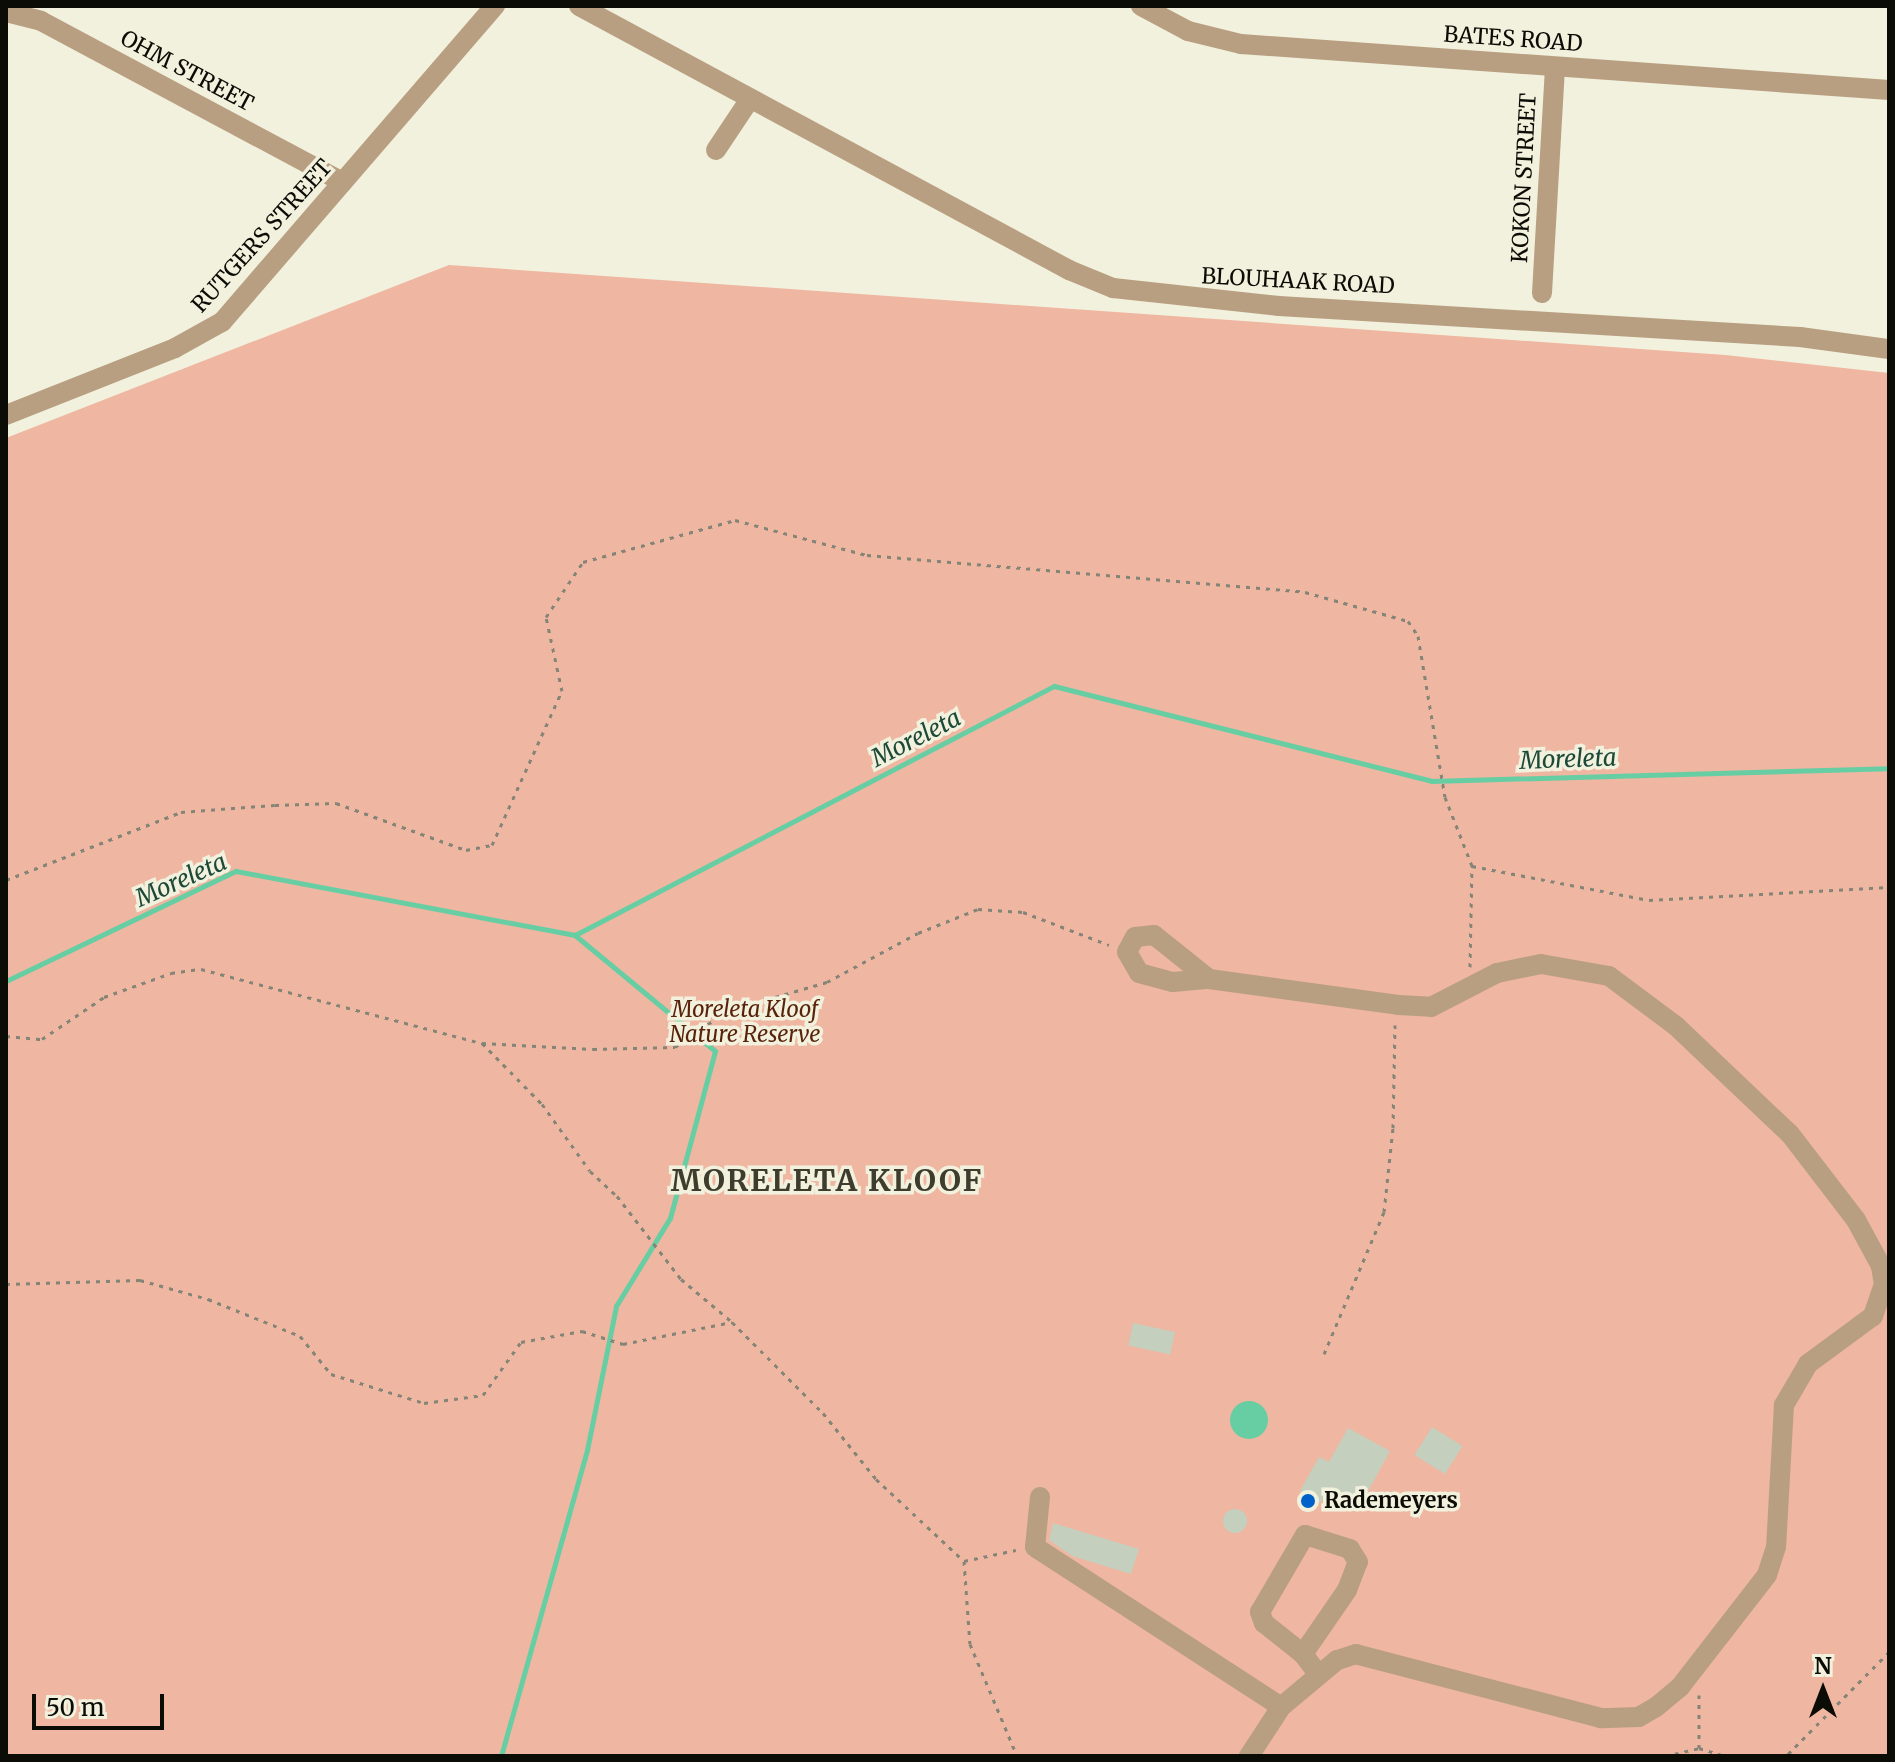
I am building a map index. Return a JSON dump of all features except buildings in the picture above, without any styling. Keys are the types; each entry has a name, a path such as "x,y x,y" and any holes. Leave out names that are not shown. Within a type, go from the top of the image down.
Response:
{"street":[{"name":"RUTGERS STREET","path":"6,415 207,333 495,6"},
{"name":"BLOUHAAK ROAD","path":"579,6 1069,270 1145,296 1800,337 1889,349"},
{"name":"BATES ROAD","path":"1141,6 1213,40 1889,90"},
{"name":"OHM STREET","path":"6,12 41,21 343,182"},
{"name":"KOKON STREET","path":"1542,293 1555,67"},
{"path":"716,150 750,99"},
{"path":"1209,979 1154,935 1135,937 1127,952 1139,973 1173,982 1209,979 1431,1007 1497,973 1541,964 1588,969 1632,989 1790,1134 1856,1220 1881,1266 1881,1301 1873,1316 1808,1364 1789,1394 1780,1426 1773,1564 1699,1663 1656,1707 1621,1719 1377,1656 1356,1654 1318,1674 1281,1707 1249,1756"},
{"path":"1040,1497 1035,1547 1281,1707"},
{"path":"1303,1654 1347,1590 1358,1562 1350,1549 1305,1535 1260,1612 1264,1623 1303,1654 1318,1674"}],"path":[{"path":"6,880 181,812 275,805 336,803 466,850 492,845 562,691 546,617 583,562 735,520 867,555 1305,592 1408,621 1418,636 1445,797 1472,866 1470,987"},
{"path":"1472,866 1649,900 1889,887"},
{"path":"6,1036 42,1039 104,997 171,973 201,969 482,1043 593,1049 675,1047 727,1011 827,982 918,933 978,909 1023,912 1127,952"},
{"path":"1324,1354 1384,1212 1398,1005"},
{"path":"482,1043 542,1104 590,1171 617,1196 681,1279 732,1322 823,1413 876,1479 964,1561 970,1644 1017,1756"},
{"path":"6,1284 73,1278 140,1280 208,1299 300,1336 331,1374 424,1403 483,1395 521,1342 582,1331 623,1344 732,1322"},
{"path":"964,1561 1035,1547"},
{"path":"1777,1756 1788,1754 1889,1652"},
{"path":"1699,1663 1699,1748"},
{"path":"1665,1756 1699,1748 1725,1756"}],"green space":[{"name":"Moreleta Kloof Nature Reserve","path":"449,265 1725,355 1889,373 1889,1756 6,1756 6,438"}],"shaded area":[{"path":"1249,1401 1263,1406 1268,1420 1263,1434 1249,1439 1235,1434 1230,1420 1235,1406"}],"waterway":[{"name":"Moreleta","path":"6,981 236,871 575,935 1054,686 1431,781 1889,768"},
{"path":"501,1756 587,1450 616,1306 670,1218 715,1051 575,935"}],"place":[{"name":"Rademeyers","path":"1308,1501"}],"district":[{"name":"MORELETA KLOOF","path":"827,1180"}]}
